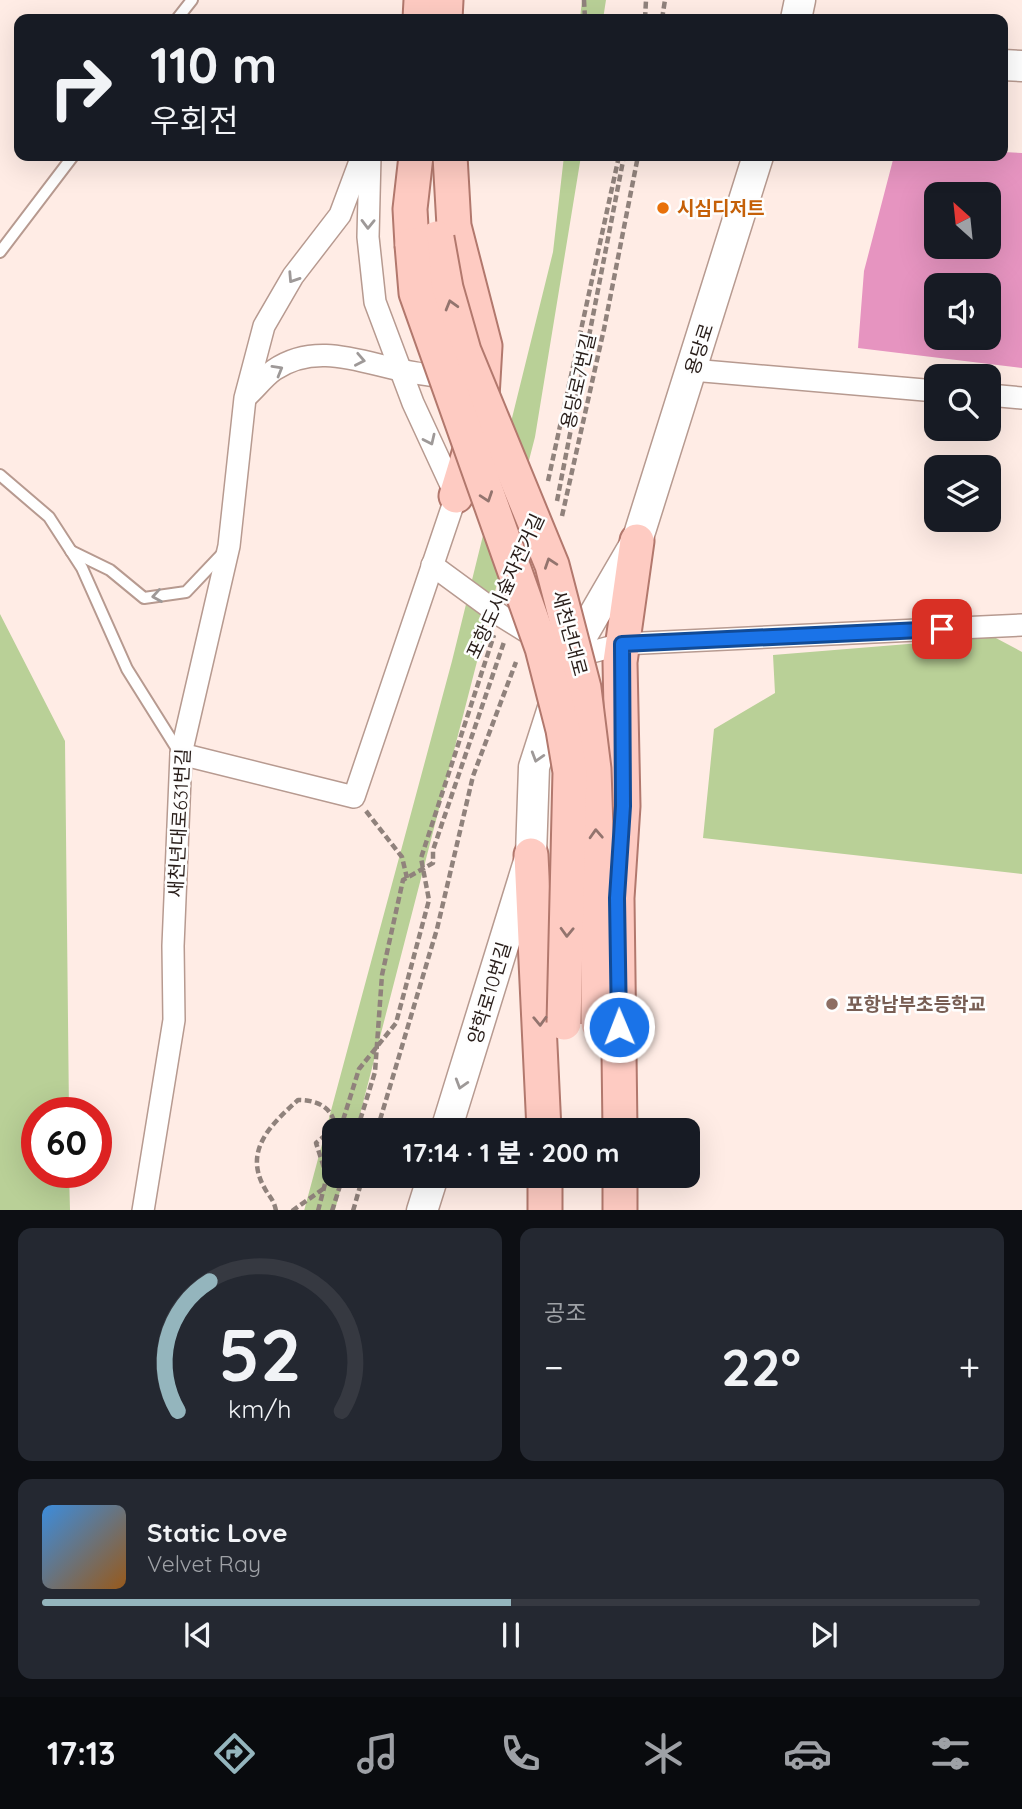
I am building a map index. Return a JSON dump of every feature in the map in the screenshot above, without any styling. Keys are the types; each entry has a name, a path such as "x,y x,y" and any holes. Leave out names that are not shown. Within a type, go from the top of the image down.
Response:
{"main road":[{"name":"새천년대로","path":"415,161 410,209 446,288 464,351 552,565 584,688 594,769 598,1118"},
{"name":"새천년대로","path":"434,161 416,293 542,648 563,730 570,772 563,1118"},
{"path":"450,161 454,226 485,346 481,414 456,496"},
{"name":"용당로","path":"569,658 637,541 756,161"},
{"path":"620,1118 617,898 622,781 622,644 637,541"},
{"name":"양학로10번길","path":"450,1118 531,855 534,767 569,658"},
{"path":"532,816 557,791 622,781"},
{"path":"531,855 543,1118"},
{"path":"422,1210 429,1188"},
{"path":"545,1188 545,1210"},
{"path":"562,1188 562,1210"},
{"path":"597,1188 597,1210"},
{"path":"620,1188 620,1210"}],"street":[{"name":"새천년대로631번길","path":"143,1210 174,1020 173,946 181,754 229,546 246,398 264,326 292,276 340,215 360,161"},
{"path":"181,754 354,797 456,496 374,302 368,237 370,161"},
{"path":"246,398 275,369 318,354 444,377 458,372 485,346"},
{"path":"692,370 924,390"},
{"path":"1001,396 1022,398"},
{"path":"432,565 499,625 569,658 622,644 1022,625"}],"lane":[{"path":"181,14 192,0"},
{"path":"0,252 70,161"},
{"path":"0,475 49,517 82,568 127,669 181,754"},
{"path":"70,550 110,570 144,598 186,592 229,546"}],"path":[{"path":"546,486 620,161"},
{"name":"포항도시숲자전거길","path":"555,512 620,161"},
{"name":"용당로7번길","path":"561,518 637,161"},
{"path":"499,625 504,641 512,649"},
{"name":"포항도시숲자전거길","path":"344,1118 359,1069 396,1023 429,900 421,858 432,818 499,625"},
{"path":"361,1118 375,1072 382,975 403,880 433,863 433,850 504,641"},
{"path":"381,1118 437,929 473,776 519,656"},
{"path":"354,797 402,857 407,878"},
{"path":"276,1210 274,1199 263,1186 256,1155 267,1129 299,1100 312,1100 327,1108 332,1118"},
{"name":"포항도시숲자전거길","path":"322,1139 316,1143 322,1162"},
{"path":"292,1210 324,1188"},
{"path":"318,1210 324,1188"},
{"path":"332,1210 339,1188"},
{"path":"353,1210 359,1188"}],"green space":[{"path":"582,0 606,0 604,14 581,14"},
{"path":"563,161 580,161 535,437 359,1118 329,1118 452,661 553,252"},
{"path":"0,614 65,741 69,1097 21,1097 21,1188 69,1188 70,1210 0,1210"},
{"path":"994,637 1022,652 1022,874 703,838 714,729 775,693 773,655"},
{"path":"322,1144 322,1188 341,1188 335,1210 304,1210"}],"building":[{"path":"1008,152 1022,153 1022,368 858,348 864,271 893,161 1008,161"}],"place":[{"name":"시심디저트","path":"663,208"},
{"name":"포항남부초등학교","path":"832,1004"}],"route":[{"path":"619,1027 617,898 623,806 620,662 622,644 942,629"}]}
